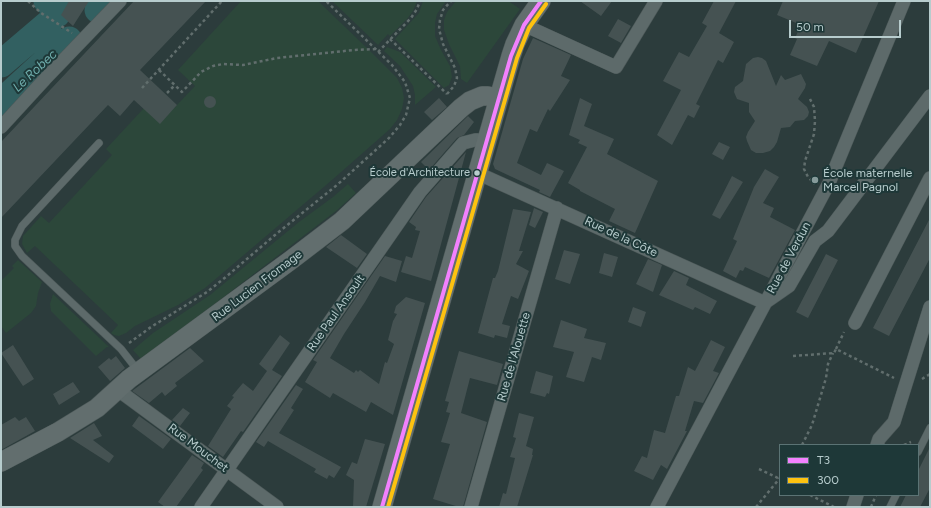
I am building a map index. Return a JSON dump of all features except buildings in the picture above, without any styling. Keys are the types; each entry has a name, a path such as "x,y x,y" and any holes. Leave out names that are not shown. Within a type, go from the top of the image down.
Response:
{"street":[{"path":"1,127 120,1"},
{"path":"382,507 514,44 524,25 541,1"},
{"path":"524,25 616,66 656,1"},
{"name":"Rue de Verdun","path":"657,507 824,192 904,1"},
{"name":"Rue Lucien Fromage","path":"1,462 84,417 97,408 139,372 342,222 461,108 478,97 488,96 498,98"},
{"path":"765,303 789,286 815,241 828,230 928,104"},
{"name":"Rue Paul Ansoult","path":"201,507 420,192 464,143 475,140 486,140"},
{"name":"Rue de la Côte","path":"477,173 765,303"},
{"path":"855,323 930,178"},
{"name":"Rue de l'Alouette","path":"471,507 557,208"},
{"path":"802,235 815,241"},
{"path":"876,444 894,422 930,308"},
{"name":"Rue Mouchet","path":"118,390 277,507"},
{"path":"853,507 857,496"}],"lane":[{"path":"99,143 22,226 15,240 15,246 22,256 121,349 139,372"},
{"path":"919,450 930,428"},
{"path":"890,507 896,496"}],"path":[{"path":"28,1 41,13 82,40"},
{"path":"142,88 222,1"},
{"path":"121,349 151,327 207,292 227,276 337,185 395,132 406,115 410,98 405,82 396,70 326,1"},
{"path":"159,70 182,92 206,68 223,64 243,65 285,58 354,50 377,51 411,18 418,9 420,1"},
{"path":"447,94 454,86 457,78 455,68 443,44 439,29 443,10 451,1"},
{"path":"390,39 461,108"},
{"path":"167,93 175,85"},
{"path":"810,99 814,107 814,127 804,169 808,177 824,192"},
{"path":"802,444 812,425 826,378 828,364 847,326 855,323"},
{"path":"836,349 900,381 903,379 915,383 930,374"},
{"path":"793,356 834,353"},
{"path":"759,469 779,479"},
{"path":"756,507 779,480"},
{"path":"812,496 834,507"},
{"path":"871,507 876,496"}],"green space":[{"path":"241,1 318,1 397,78 402,88 404,98 402,109 397,120 390,129 205,288 178,305 135,326 126,333 119,336 114,335 111,333 118,325 35,246 27,253 22,244 23,236 41,216 49,223 112,155 106,149 144,108 160,123 195,86 178,70"},
{"path":"332,1 417,1 413,11 407,19 390,36 388,34 378,45"},
{"path":"423,1 446,1 437,14 435,23 435,36 450,66 452,77 449,85 444,88 395,39 419,13"},
{"path":"456,1 511,1 510,2 520,9 467,83 461,79 460,66 444,30 444,20 447,12"},
{"path":"387,47 400,52 436,87 415,105 413,86 400,66 384,51"},
{"path":"348,184 356,193 336,211 144,358 140,358 133,350 153,333 210,295"},
{"path":"18,260 42,282 38,293 36,306 31,313 6,333 1,326 1,281 14,268 12,266"},
{"path":"53,294 109,347 96,356 51,311 50,304"}],"waterway":[{"path":"47,1 61,8 57,14"},
{"path":"61,8 65,1"},
{"name":"Le Robec","path":"98,10 106,1"},
{"path":"1,64 49,23"},
{"name":"Le Robec","path":"1,102 69,40"}],"transit line":[{"name":"T3","path":"382,507 511,56 524,25 541,1"},
{"name":"300","path":"388,507 517,58 529,28 546,4"}],"place":[{"name":"École d'Architecture","path":"477,173"},
{"name":"École maternelle Marcel Pagnol","path":"815,180"}]}
